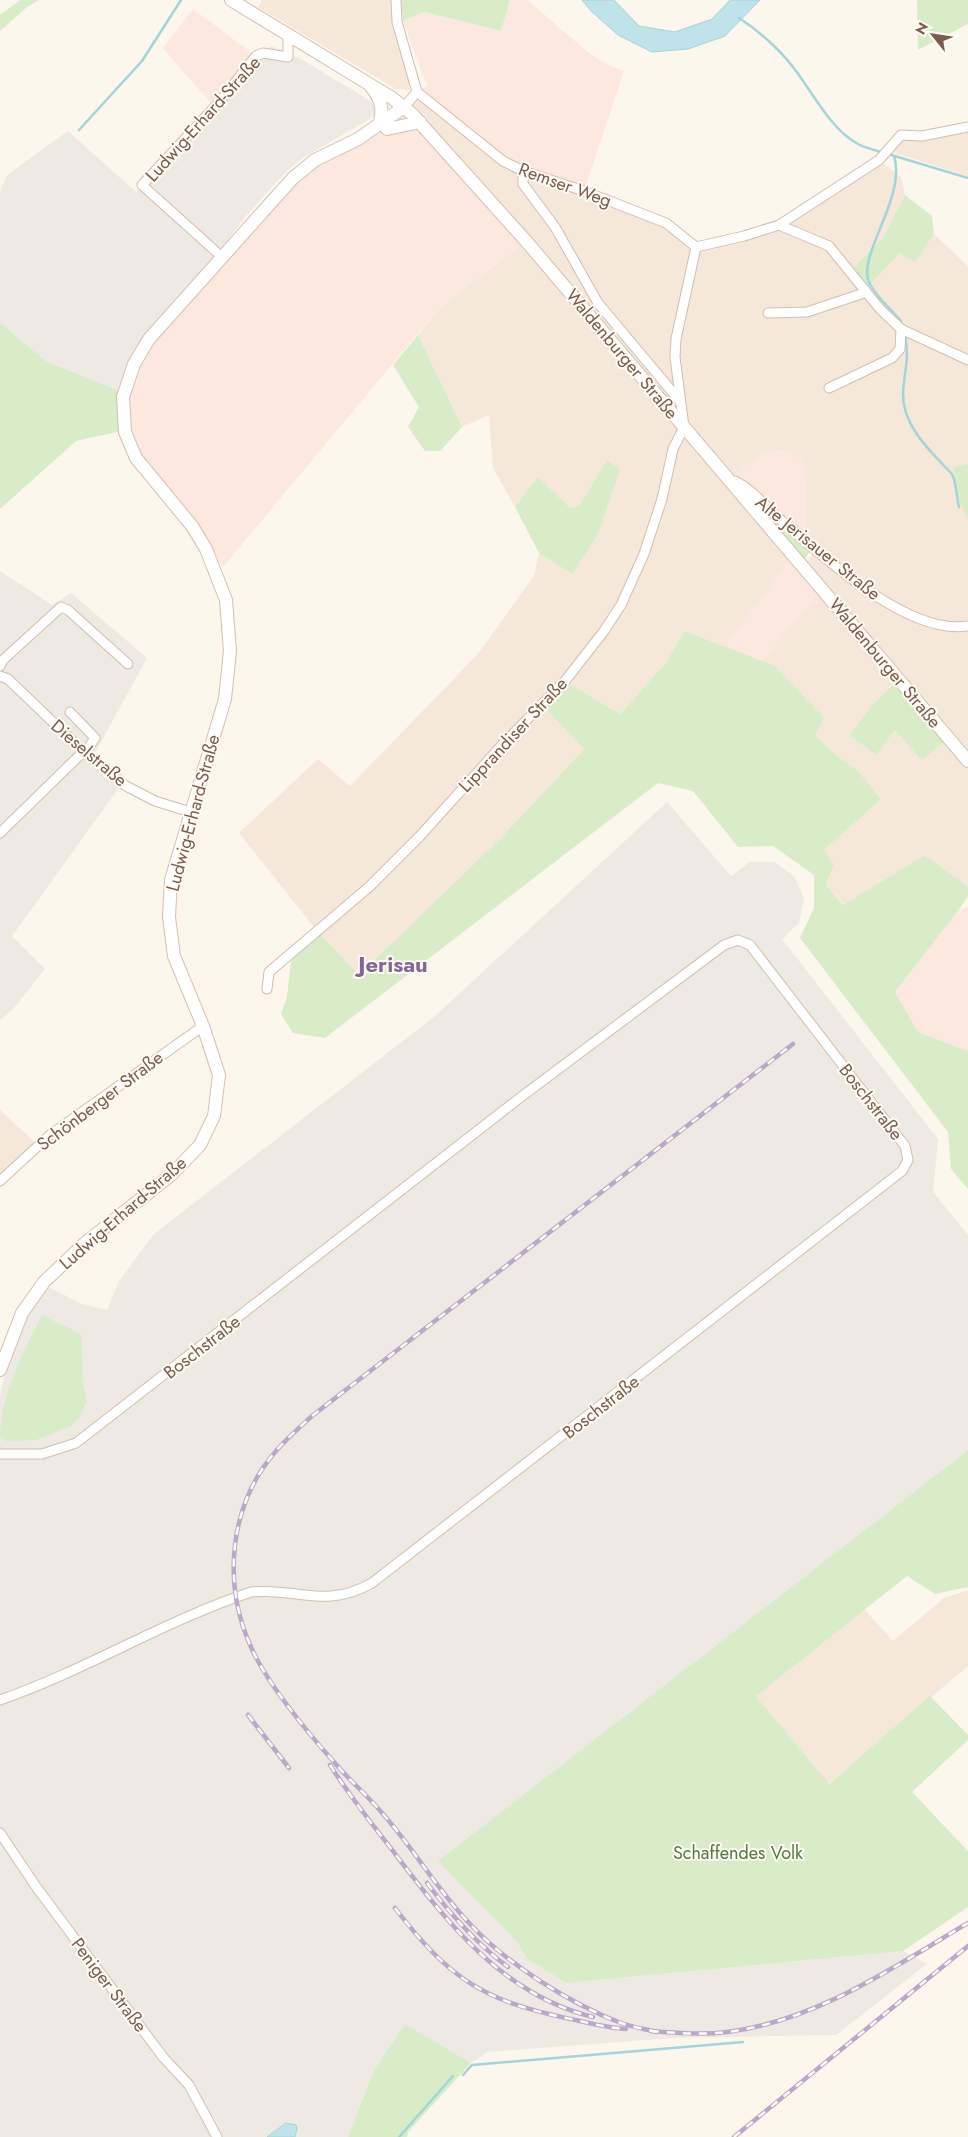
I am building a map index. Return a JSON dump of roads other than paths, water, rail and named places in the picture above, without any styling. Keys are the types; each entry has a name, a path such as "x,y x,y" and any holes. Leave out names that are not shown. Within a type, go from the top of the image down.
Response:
{"street":[{"name":"Waldenburger Straße","path":"231,0 369,84 406,109 420,122 526,242 968,761"},
{"path":"396,0 397,22 417,92 406,109"},
{"name":"Ludwig-Erhard-Straße","path":"222,258 142,186 221,100 256,56 263,53 288,57 288,34"},
{"path":"369,84 381,101 383,127 420,122"},
{"name":"Remser Weg","path":"417,92 503,161 522,171 584,191 666,223 696,247"},
{"name":"Ludwig-Erhard-Straße","path":"0,1370 22,1313 44,1282 84,1244 172,1174 200,1146 214,1116 220,1075 203,1026 174,956 169,917 171,880 225,699 230,651 226,600 206,549 192,526 136,458 125,432 124,397 134,364 149,339 293,178 316,160 383,127 406,109"},
{"path":"684,427 675,357 676,340 696,247 744,236 779,225 879,160 901,135 922,136 968,127"},
{"path":"522,171 523,184 555,227 598,303 680,401"},
{"path":"779,225 830,246 865,290 901,329 968,360"},
{"path":"768,313 807,312 861,294 865,290"},
{"path":"828,388 892,358 900,349 901,329"},
{"name":"Lipprandiser Straße","path":"267,989 269,972 369,887 420,836 503,744 565,681 604,631 621,605 644,554 662,498 673,449 684,427"},
{"name":"Alte Jerisauer Straße","path":"728,478 739,483 795,532 874,596 908,614 942,626 968,626"},
{"path":"0,666 3,660 61,607 68,610 128,664"},
{"name":"Dieselstraße","path":"0,676 8,679 84,752 126,786 155,801 190,812"},
{"path":"0,833 84,752 95,738 70,712"},
{"name":"Boschstraße","path":"0,1454 42,1454 76,1443 521,1097 724,945 738,940 750,945 905,1146 908,1160 902,1171 372,1583 342,1596 326,1597 266,1590 251,1592 136,1641 45,1683 0,1700"},
{"name":"Schönberger Straße","path":"0,1181 50,1135 203,1026"},
{"name":"Peniger Straße","path":"0,1832 37,1888 163,2057 189,2085 217,2137"}],"water":[{"path":"582,0 614,0 639,26 675,32 712,19 730,0 760,0 725,36 688,49 652,52 618,35 591,11"},
{"path":"286,2123 296,2125 295,2137 267,2137"}],"waterway":[{"path":"79,130 142,61 181,0"},
{"path":"739,18 761,34 787,60 822,109 839,129 860,145 880,152"},
{"path":"888,154 968,178"},
{"path":"894,156 896,172 894,189 875,241 867,271 872,287 901,321"},
{"path":"905,335 907,358 903,393 907,416 919,438 952,474 959,507"},
{"path":"463,2075 472,2065 743,2042"},
{"path":"399,2137 453,2076"}],"railway":[{"path":"657,2032 621,2023 602,2015 541,1982 486,1940 459,1912 394,1827 312,1737 288,1707 267,1676 251,1647 242,1622 236,1597 235,1545 248,1495 260,1472 280,1446 312,1416 793,1044"},
{"path":"248,1715 289,1768"},
{"path":"330,1765 360,1809 413,1877 479,1952 531,1992 560,2006 593,2017"},
{"path":"427,1883 464,1928 508,1967"},
{"path":"395,1908 432,1952 468,1982 511,2003 536,2011 596,2025 626,2029"},
{"path":"651,2031 699,2034 718,2033 760,2026 792,2017 822,2005 882,1974 968,1923"},
{"path":"734,2137 968,1946"}],"district":[{"name":"Jerisau","path":"393,964"}],"park label":[{"name":"Schaffendes Volk","path":"738,1853"}]}
